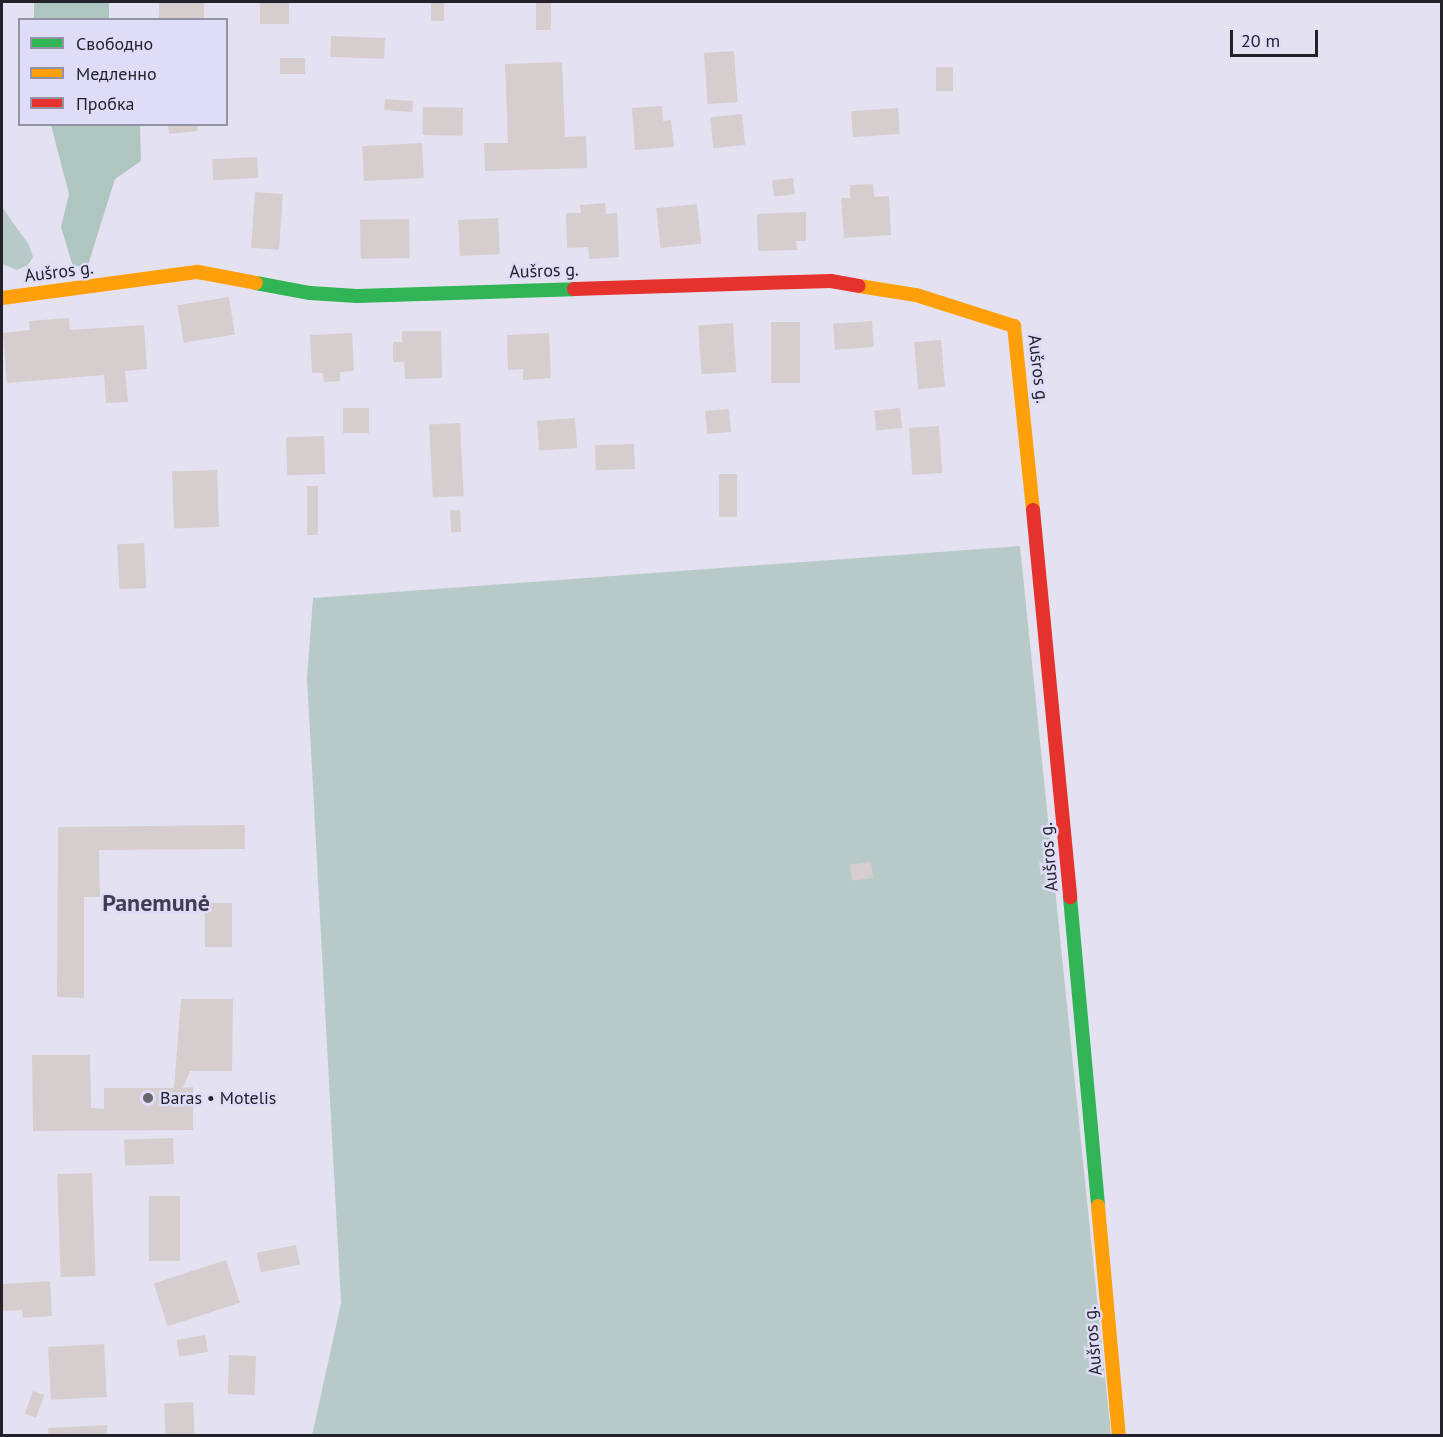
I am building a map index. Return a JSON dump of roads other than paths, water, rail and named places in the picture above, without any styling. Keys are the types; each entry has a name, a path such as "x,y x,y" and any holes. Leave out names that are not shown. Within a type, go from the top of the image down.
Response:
{"street":[{"name":"Aušros g.","path":"2,297 198,272 310,293 357,296 831,281 916,295 1014,326 1053,706 1119,1436"}],"place":[{"name":"Baras • Motelis","path":"148,1098"}],"district":[{"name":"Panemunė","path":"156,903"}]}
